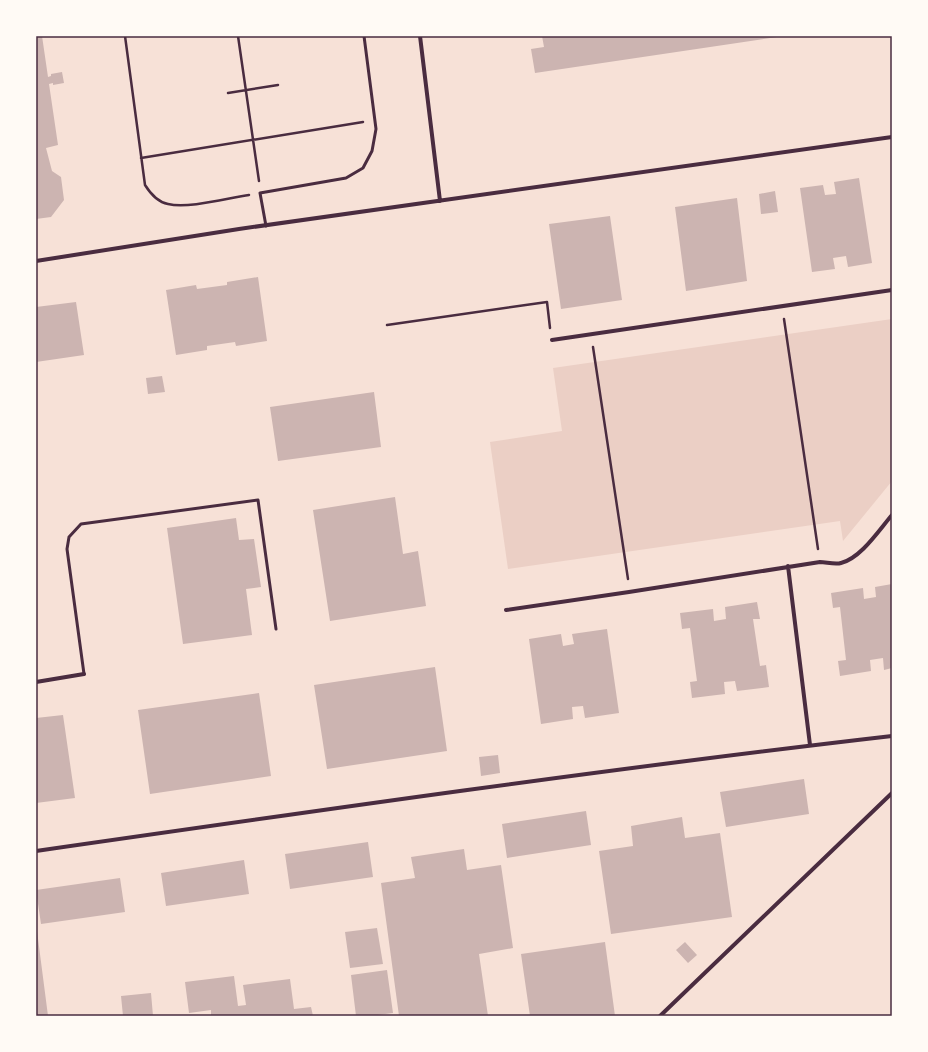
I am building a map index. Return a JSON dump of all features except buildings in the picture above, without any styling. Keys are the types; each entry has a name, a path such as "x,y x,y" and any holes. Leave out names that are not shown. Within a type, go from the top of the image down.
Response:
{"street":[{"path":"420,36 440,201"},
{"path":"36,261 266,226 892,137"},
{"path":"552,340 892,290"},
{"path":"506,610 630,592 788,566 820,562 840,564 853,558 864,548 892,515"},
{"path":"788,566 810,745"},
{"path":"36,682 84,674"},
{"path":"36,851 342,806 810,745 892,736"},
{"path":"660,1016 892,793"}],"lane":[{"path":"266,226 260,193 346,178 363,168 372,151 376,129 364,36"},
{"path":"84,674 67,549 69,537 81,524 258,500 276,629"}],"path":[{"path":"125,36 145,185 152,196 167,204 188,205 260,193 238,36"},
{"path":"228,93 278,85"},
{"path":"141,158 375,120"},
{"path":"387,325 547,302 552,340"},
{"path":"782,306 820,562"},
{"path":"592,334 630,592"}],"shaded area":[{"path":"892,319 892,481 843,541 840,521 508,569 490,442 562,431 553,368"}]}
